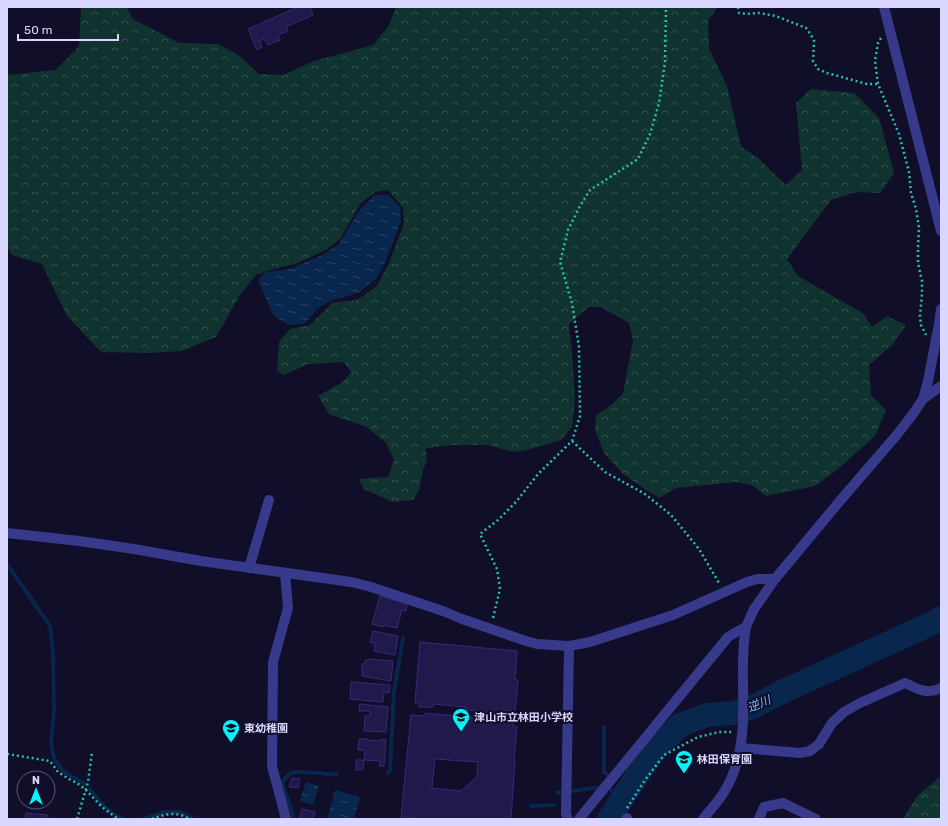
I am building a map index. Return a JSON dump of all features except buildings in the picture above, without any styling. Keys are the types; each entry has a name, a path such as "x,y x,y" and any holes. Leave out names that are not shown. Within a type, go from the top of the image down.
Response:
{"street":[{"path":"884,7 941,231"},
{"path":"703,819 724,792 734,772 741,748 743,700 742,655 746,627 754,609 775,579 895,437 923,399 928,381 941,309"},
{"path":"923,399 941,386"},
{"path":"249,568 269,500"},
{"path":"7,533 134,548 200,561 351,582 371,587 443,611 462,619 537,644 569,646 590,642 673,615 747,582 757,579 775,579"},
{"path":"285,573 288,608 273,662 272,766 286,819"},
{"path":"579,819 728,637 746,627"},
{"path":"568,819 566,814 569,646"},
{"path":"741,748 800,753 810,751 819,744 832,723 844,712 860,703 905,683 922,691 933,691 941,688"},
{"path":"759,819 764,807 782,803 816,819"}],"path":[{"path":"490,628 500,589 497,569 480,534 498,520 516,502 538,474 572,441 580,416 579,347 572,303 560,262 568,230 590,190 638,159 650,134 659,103 665,62 666,7"},
{"path":"738,7 739,13 760,13 776,16 806,28 814,41 813,61 818,69 866,84 878,84"},
{"path":"888,23 878,43 875,61 878,84 899,134 909,172 911,194 916,209 919,228 918,263 922,280 921,325 929,340 935,345"},
{"path":"572,441 605,472 645,494 670,515 699,549 724,592"},
{"path":"626,819 626,810 645,780 664,755 698,737 719,732 742,731"},
{"path":"77,819 88,782 92,752"},
{"path":"7,754 50,761 58,772 86,790 102,807 118,819"},
{"path":"152,819 168,814 179,814 189,819"}],"green space":[{"path":"83,7 127,7 133,19 179,43 218,44 238,55 259,74 283,75 314,61 373,45 388,27 396,7 718,7 708,20 709,49 727,86 741,146 759,159 786,185 802,170 796,103 811,89 854,93 879,118 894,173 880,193 856,192 831,200 787,259 798,276 864,314 872,327 887,316 906,325 892,345 869,365 871,395 886,410 875,436 837,470 815,486 766,496 752,485 735,482 676,488 659,498 624,475 604,453 595,430 596,415 606,409 623,394 633,340 629,323 601,307 589,307 569,324 575,400 572,427 561,440 527,450 513,452 488,445 454,445 426,448 427,461 423,469 419,490 413,500 392,502 364,489 359,479 388,477 394,460 386,443 367,427 329,414 318,396 343,382 351,372 344,362 308,364 284,375 277,371 279,342 290,329 310,325 332,303 357,300 377,286 389,263 404,223 403,208 388,190 375,192 360,204 340,239 326,250 295,264 256,275 240,295 216,337 182,351 150,353 101,352 67,316 42,264 12,255 7,248 7,75 56,70 79,46 81,9"},
{"path":"941,776 941,819 903,819 917,796"}],"water":[{"path":"375,195 388,195 400,207 401,221 385,263 376,279 358,293 332,300 318,308 304,324 288,325 273,315 259,282 261,275 267,272 290,269 324,254 339,244 360,209"},
{"path":"306,782 319,786 313,805 300,801"},
{"path":"335,790 360,797 354,819 327,819"}],"waterway":[{"path":"7,565 50,626 53,653 54,711 51,744 54,759 64,772 85,784"},
{"name":"逆川","path":"609,819 651,754 680,725 707,715 733,713 751,708 786,690 941,618"},
{"path":"388,773 390,771 394,692 403,638"},
{"path":"604,727 604,772 608,775"},
{"path":"294,819 282,782 291,773 295,772 313,772 337,775"},
{"path":"557,793 602,787"},
{"path":"90,789 108,810 123,819"},
{"path":"611,790 626,801"},
{"path":"531,806 554,805"},
{"path":"144,819 165,812 180,812 193,819"}],"place":[{"name":"津山市立林田小学校","path":"461,732"},
{"name":"東幼稚園","path":"231,743"},
{"name":"林田保育園","path":"684,774"}]}
